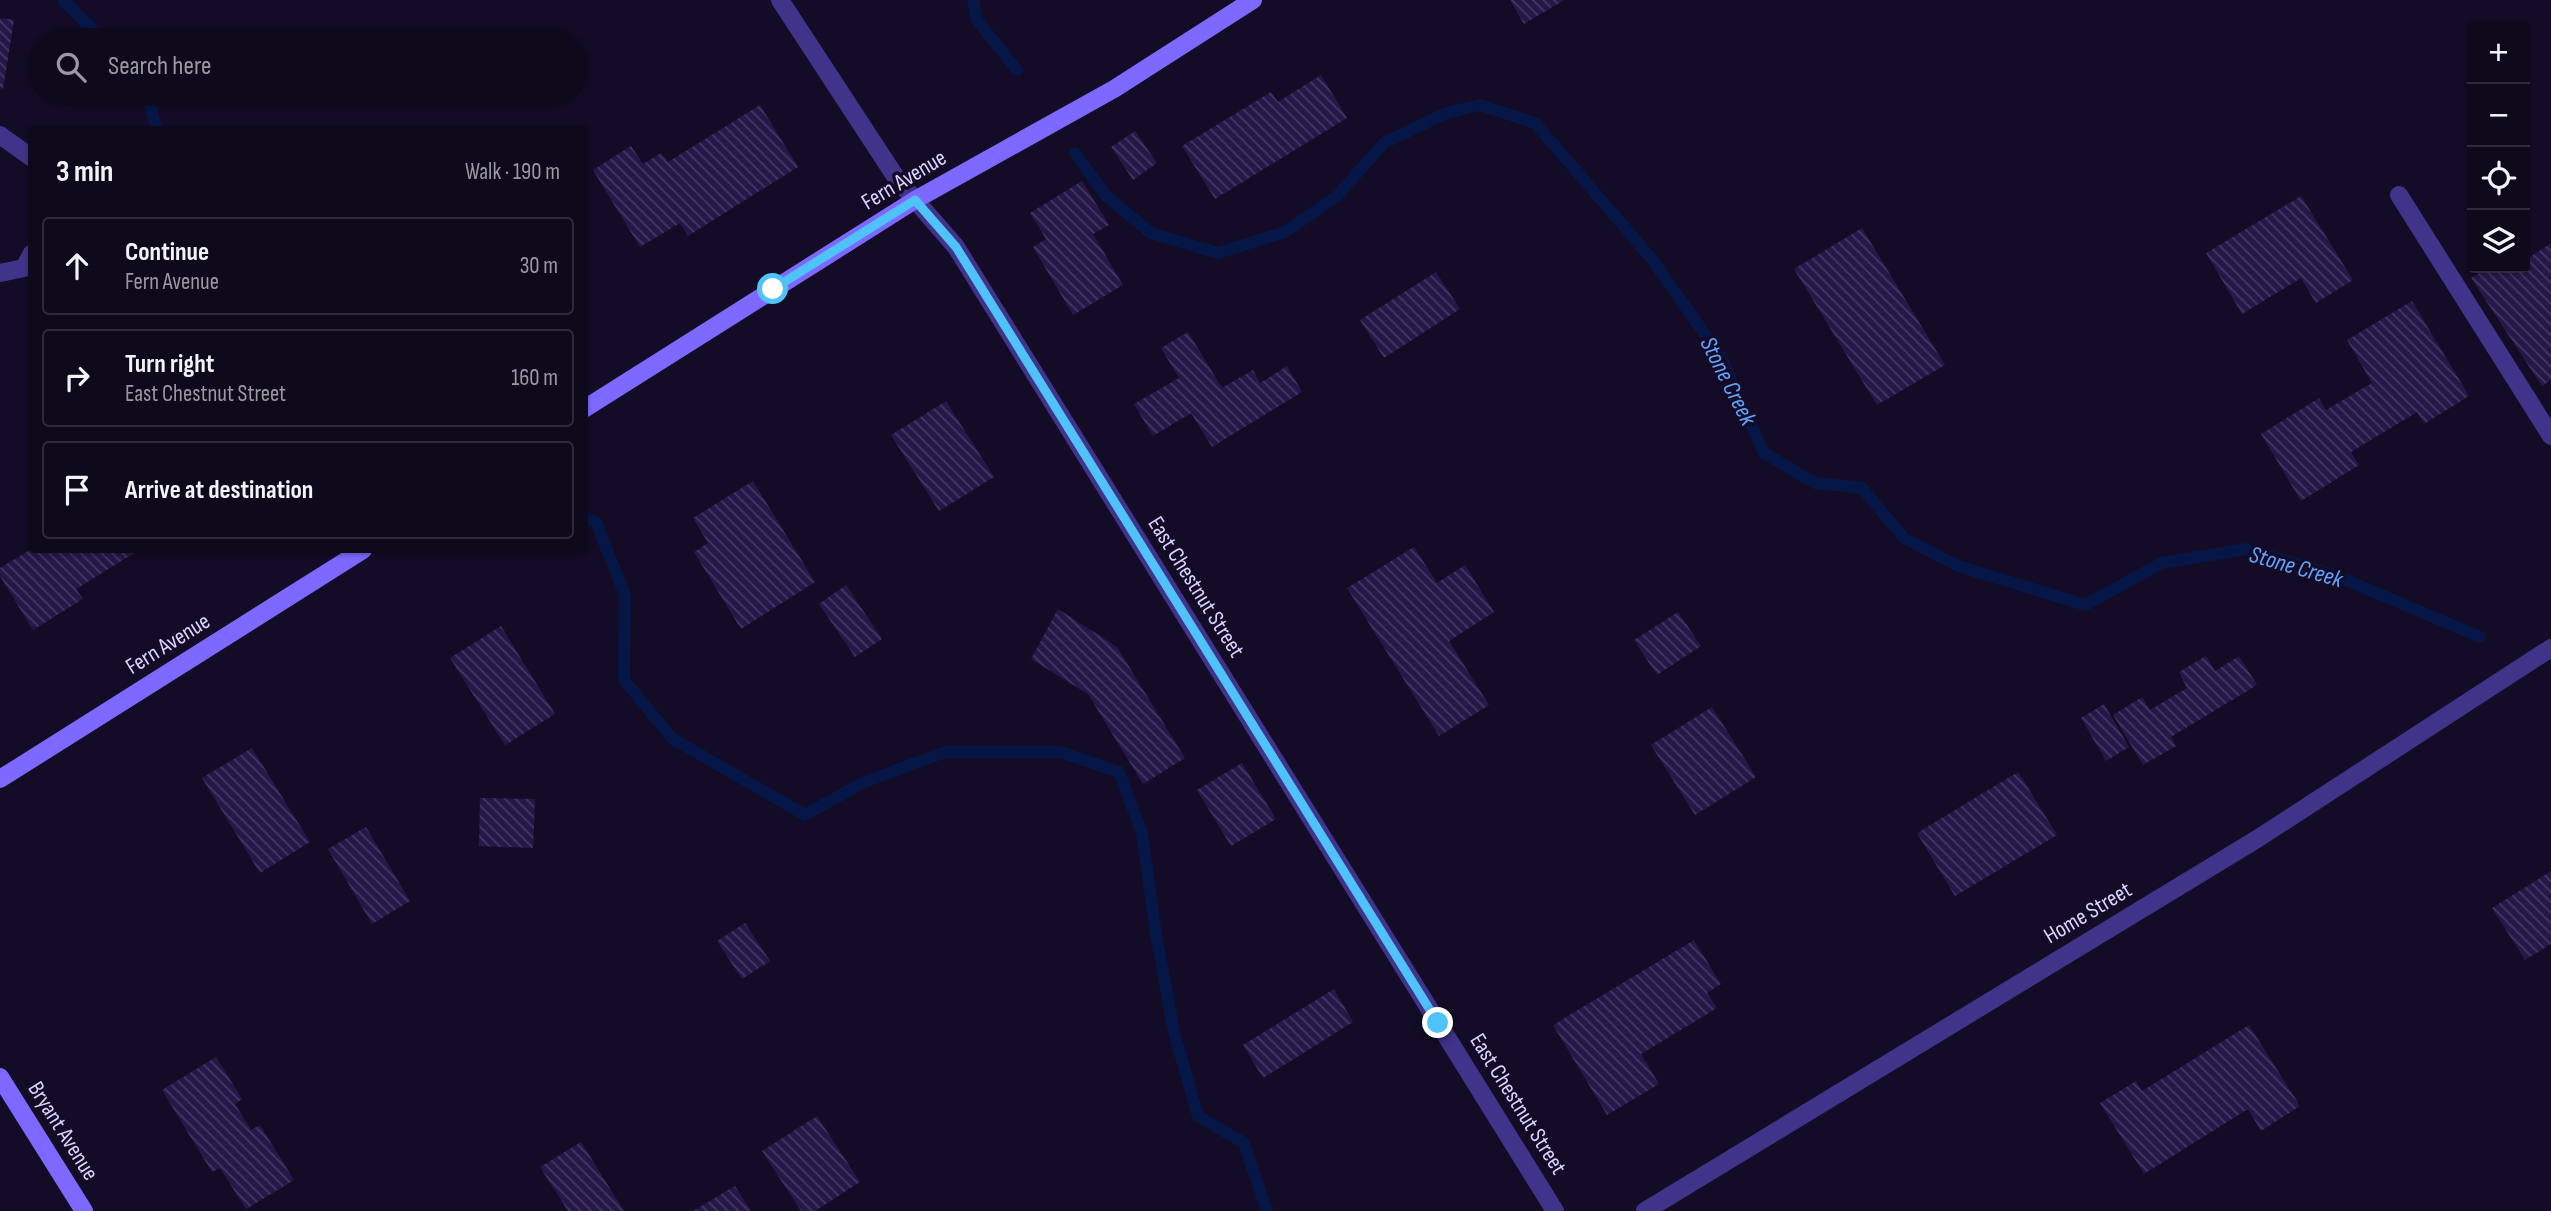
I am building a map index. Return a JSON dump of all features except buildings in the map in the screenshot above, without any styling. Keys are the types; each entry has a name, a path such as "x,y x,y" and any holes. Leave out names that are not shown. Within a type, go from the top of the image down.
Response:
{"main road":[{"name":"Fern Avenue","path":"588,406 915,200 1114,89 1253,0"},
{"name":"Fern Avenue","path":"0,779 358,553"},
{"name":"Bryant Avenue","path":"0,1077 83,1211"}],"street":[{"name":"East Chestnut Street","path":"780,0 897,179 956,247 1555,1211"},
{"path":"0,135 28,155"},
{"path":"2399,195 2551,436"},
{"path":"0,272 24,268 28,260"},
{"name":"Home Street","path":"1645,1211 2257,839 2551,648"}],"waterway":[{"path":"63,0 91,28"},
{"name":"Stone Creek","path":"973,0 977,20 1017,70"},
{"path":"150,105 156,126"},
{"name":"Stone Creek","path":"1075,153 1106,196 1151,233 1218,253 1285,232 1337,196 1384,143 1446,113 1480,105 1535,123 1651,258 1721,357 1764,453 1815,483 1862,488 1904,538 1958,566 2085,605 2162,563 2246,549 2332,574 2480,637"},
{"path":"588,519 596,522 625,595 624,680 673,739 805,815 862,783 945,752 1061,752 1119,772 1142,833 1156,934 1174,1032 1198,1116 1244,1143 1267,1211"}],"route":[{"path":"773,289 915,200 935,221 956,247 1438,1023"}]}
